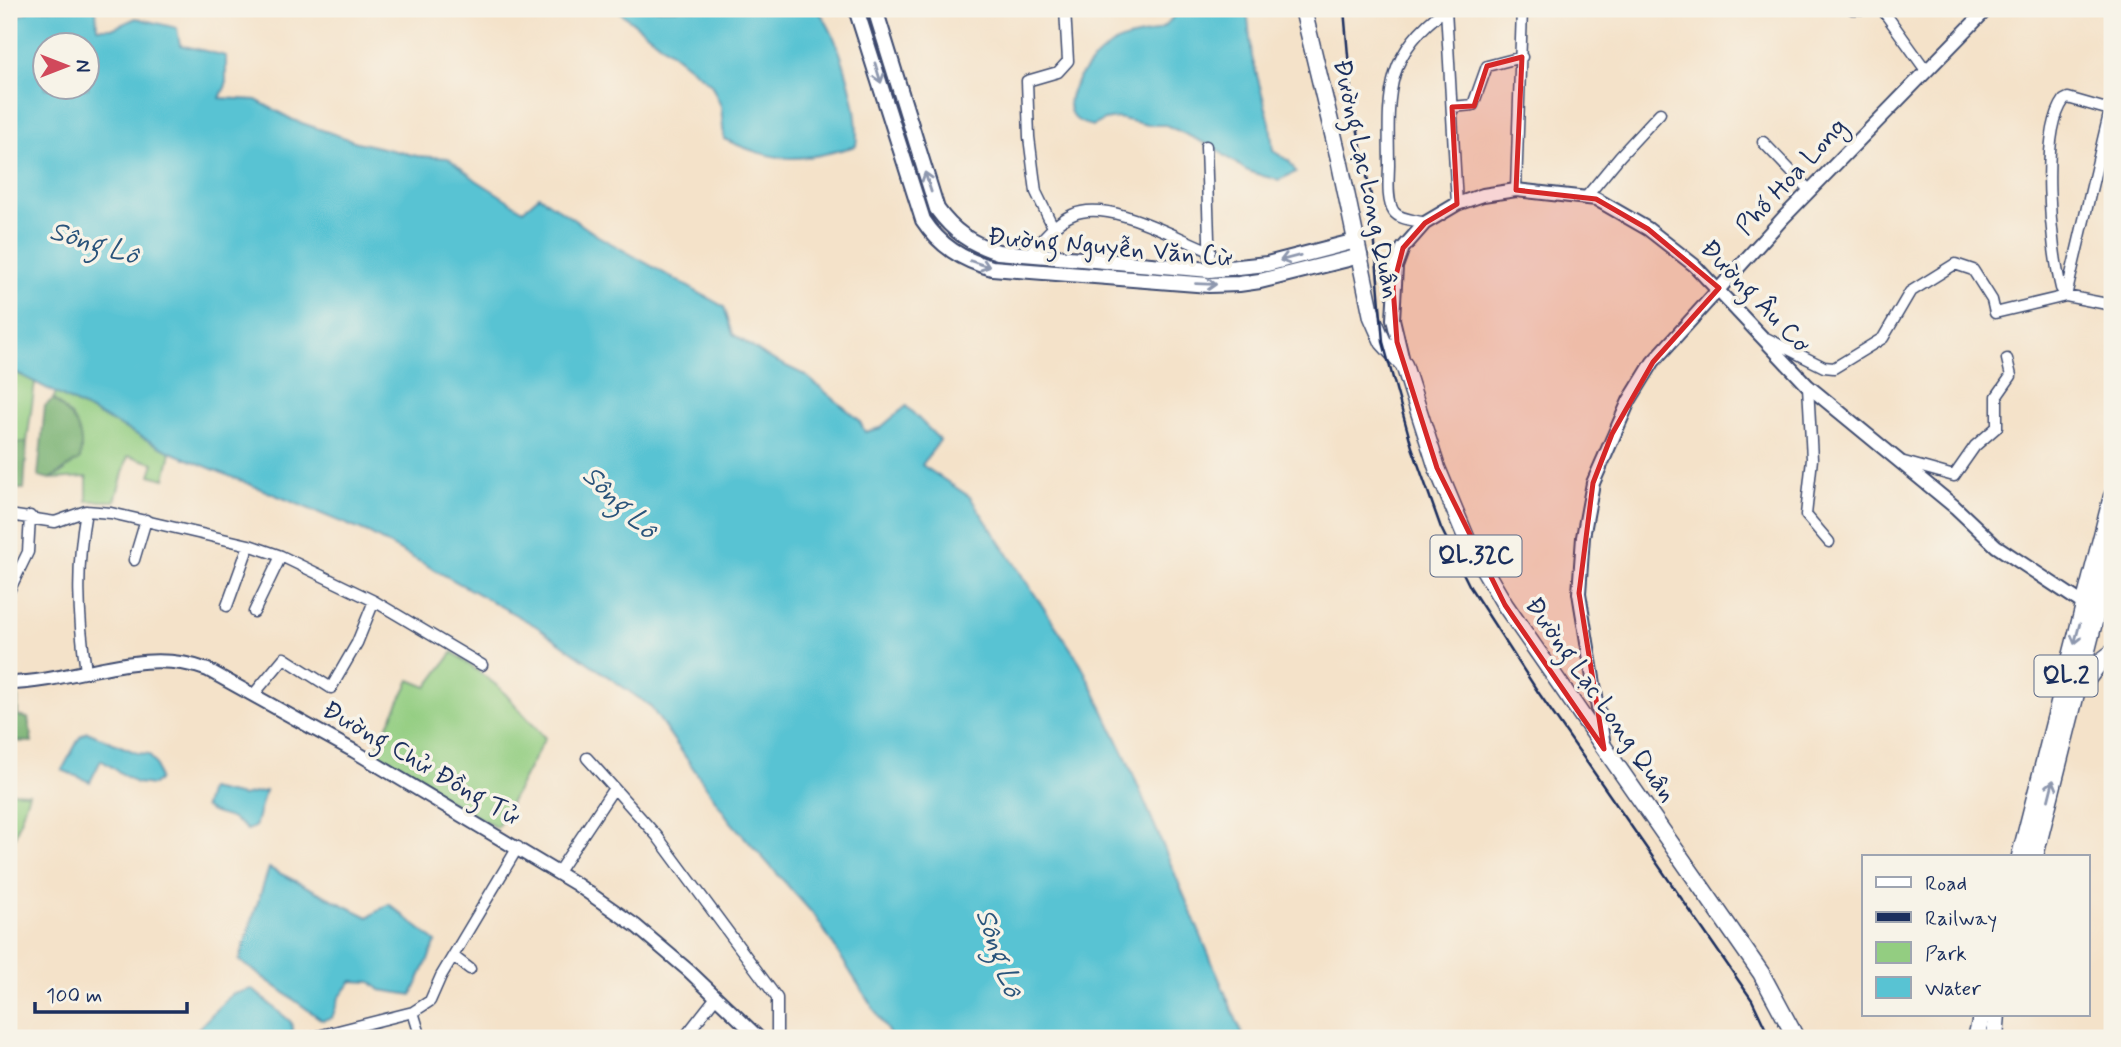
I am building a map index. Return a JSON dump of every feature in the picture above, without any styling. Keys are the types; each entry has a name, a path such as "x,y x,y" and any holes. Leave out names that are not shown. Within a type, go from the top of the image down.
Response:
{"main road":[{"name":"Đường Nguyễn Văn Cừ","path":"856,9 914,196 933,235 960,256 992,268 1125,279 1239,284 1358,248"},
{"name":"Đường Nguyễn Văn Cừ","path":"875,9 937,208 947,223 971,242 998,252 1210,270 1267,264 1358,248"},
{"name":"Đường Lạc Long Quân","path":"1303,9 1358,248 1371,317 1383,342 1404,365 1437,468 1468,542 1505,606 1761,973 1796,1038"},
{"path":"1125,279 1126,264"},
{"name":"QL.2","path":"2020,855 2100,603 2112,496"},
{"name":"QL.2","path":"2035,855 2112,551"},
{"path":"2070,716 2092,670 2112,653"},
{"path":"1976,1038 1982,1016"},
{"path":"1993,1038 1997,1016"}],"street":[{"path":"1054,229 1037,192 1029,137 1027,80 1058,72 1068,61 1065,9"},
{"path":"1446,9 1457,204"},
{"path":"1425,223 1398,216 1392,209 1389,183 1389,91 1406,50 1446,9"},
{"path":"1516,190 1522,9"},
{"path":"1852,9 1882,9 1925,69"},
{"name":"Phố Hoa Long","path":"1604,749 1579,593 1583,537 1593,483 1612,434 1653,362 1809,190 1925,69 1987,9"},
{"path":"1452,107 1473,105 1486,66 1522,57"},
{"path":"2068,98 2111,110 2066,296 2059,282 2048,185 2060,105 2068,98"},
{"path":"1587,196 1660,113"},
{"path":"1763,142 1809,190"},
{"path":"1206,146 1210,270"},
{"name":"Đường Âu Cơ","path":"1404,365 1393,319 1395,267 1403,248 1425,223 1457,204 1483,195 1516,190 1587,196 1648,229 1719,288 1788,368 1955,507 1996,546 2068,591 2100,603"},
{"path":"1028,255 1070,216 1094,208 1118,214 1210,251"},
{"path":"1759,334 1824,367 1834,368 1883,338 1910,292 1955,264 1973,270 1992,300 1996,313 2066,296 2112,306"},
{"path":"1899,461 1954,476 1975,446 1997,427 1997,396 2011,376 2007,359"},
{"path":"1808,386 1812,459 1806,515 1829,541"},
{"path":"86,511 77,589 86,671"},
{"path":"9,514 55,522 86,511 146,520 249,545 281,556 373,601 482,665"},
{"path":"9,590 28,552 30,516"},
{"path":"134,560 146,520"},
{"path":"226,606 249,545"},
{"path":"254,612 281,556"},
{"path":"254,694 284,658 331,688 357,643 373,601"},
{"name":"Đường Chử Đồng Tử","path":"9,683 136,662 183,662 208,670 254,694 558,872 636,926 759,1038"},
{"path":"587,758 657,836 778,998 777,1038"},
{"path":"558,872 614,788"},
{"path":"310,1038 412,1013 430,1001 453,956 518,847"},
{"path":"453,956 470,970"},
{"path":"684,1038 716,997"},
{"path":"412,1013 422,1038"}],"highlighted area":[{"path":"1522,57 1516,190 1596,199 1648,229 1719,288 1653,362 1612,434 1593,483 1579,593 1604,749 1505,605 1437,468 1397,342 1393,287 1403,248 1425,223 1457,204 1452,107 1474,106 1487,66"}],"green space":[{"path":"9,369 35,382 27,442 9,444"},
{"path":"56,393 171,452 165,479 150,475 154,463 128,456 115,501 87,501 87,477 50,479 65,471 72,417 53,399"},
{"path":"53,399 76,425 81,449 80,459 50,479 38,476 45,406"},
{"path":"27,442 24,489 9,489 9,444"},
{"path":"453,652 500,688 545,738 497,828 372,757 410,680 427,687"},
{"path":"18,686 18,716 28,718 32,742 9,741 9,688"},
{"path":"9,792 29,793 9,855"}],"water":[{"name":"Sông Lô","path":"32,9 96,9 97,28 114,28 136,18 177,28 180,45 226,56 226,85 220,98 256,100 293,120 357,142 417,156 448,158 476,180 523,210 539,196 598,236 724,307 733,334 767,357 805,375 859,420 865,432 880,428 906,406 940,440 922,465 970,497 1081,664 1127,760 1244,1038 892,1038 815,916 730,821 650,706 536,626 368,533 171,452 9,369 9,22"},
{"path":"616,9 817,9 834,37 847,75 855,114 856,146 819,155 789,158 760,153 724,139 721,106 711,84"},
{"path":"1181,9 1247,9 1252,57 1270,123 1273,151 1289,161 1296,172 1279,180 1263,176 1246,170 1211,146 1166,125 1148,125 1118,118 1104,120 1093,126 1077,120 1070,111 1074,86 1093,60 1120,40 1162,28"},
{"path":"87,732 137,753 149,754 156,765 159,779 153,785 136,783 101,760 90,782 62,770 80,737"},
{"path":"209,789 242,796 265,791 255,827 247,830 235,820 204,807"},
{"path":"269,868 368,917 389,904 436,942 412,995 380,990 371,982 352,981 339,998 332,1018 322,1020 239,960"},
{"path":"252,989 291,1022 293,1035 288,1038 189,1038 232,994"}],"railway":[{"path":"1344,9 1352,102 1371,196 1383,342 1412,447 1441,528 1470,587 1538,692 1752,1000 1770,1038"}]}
